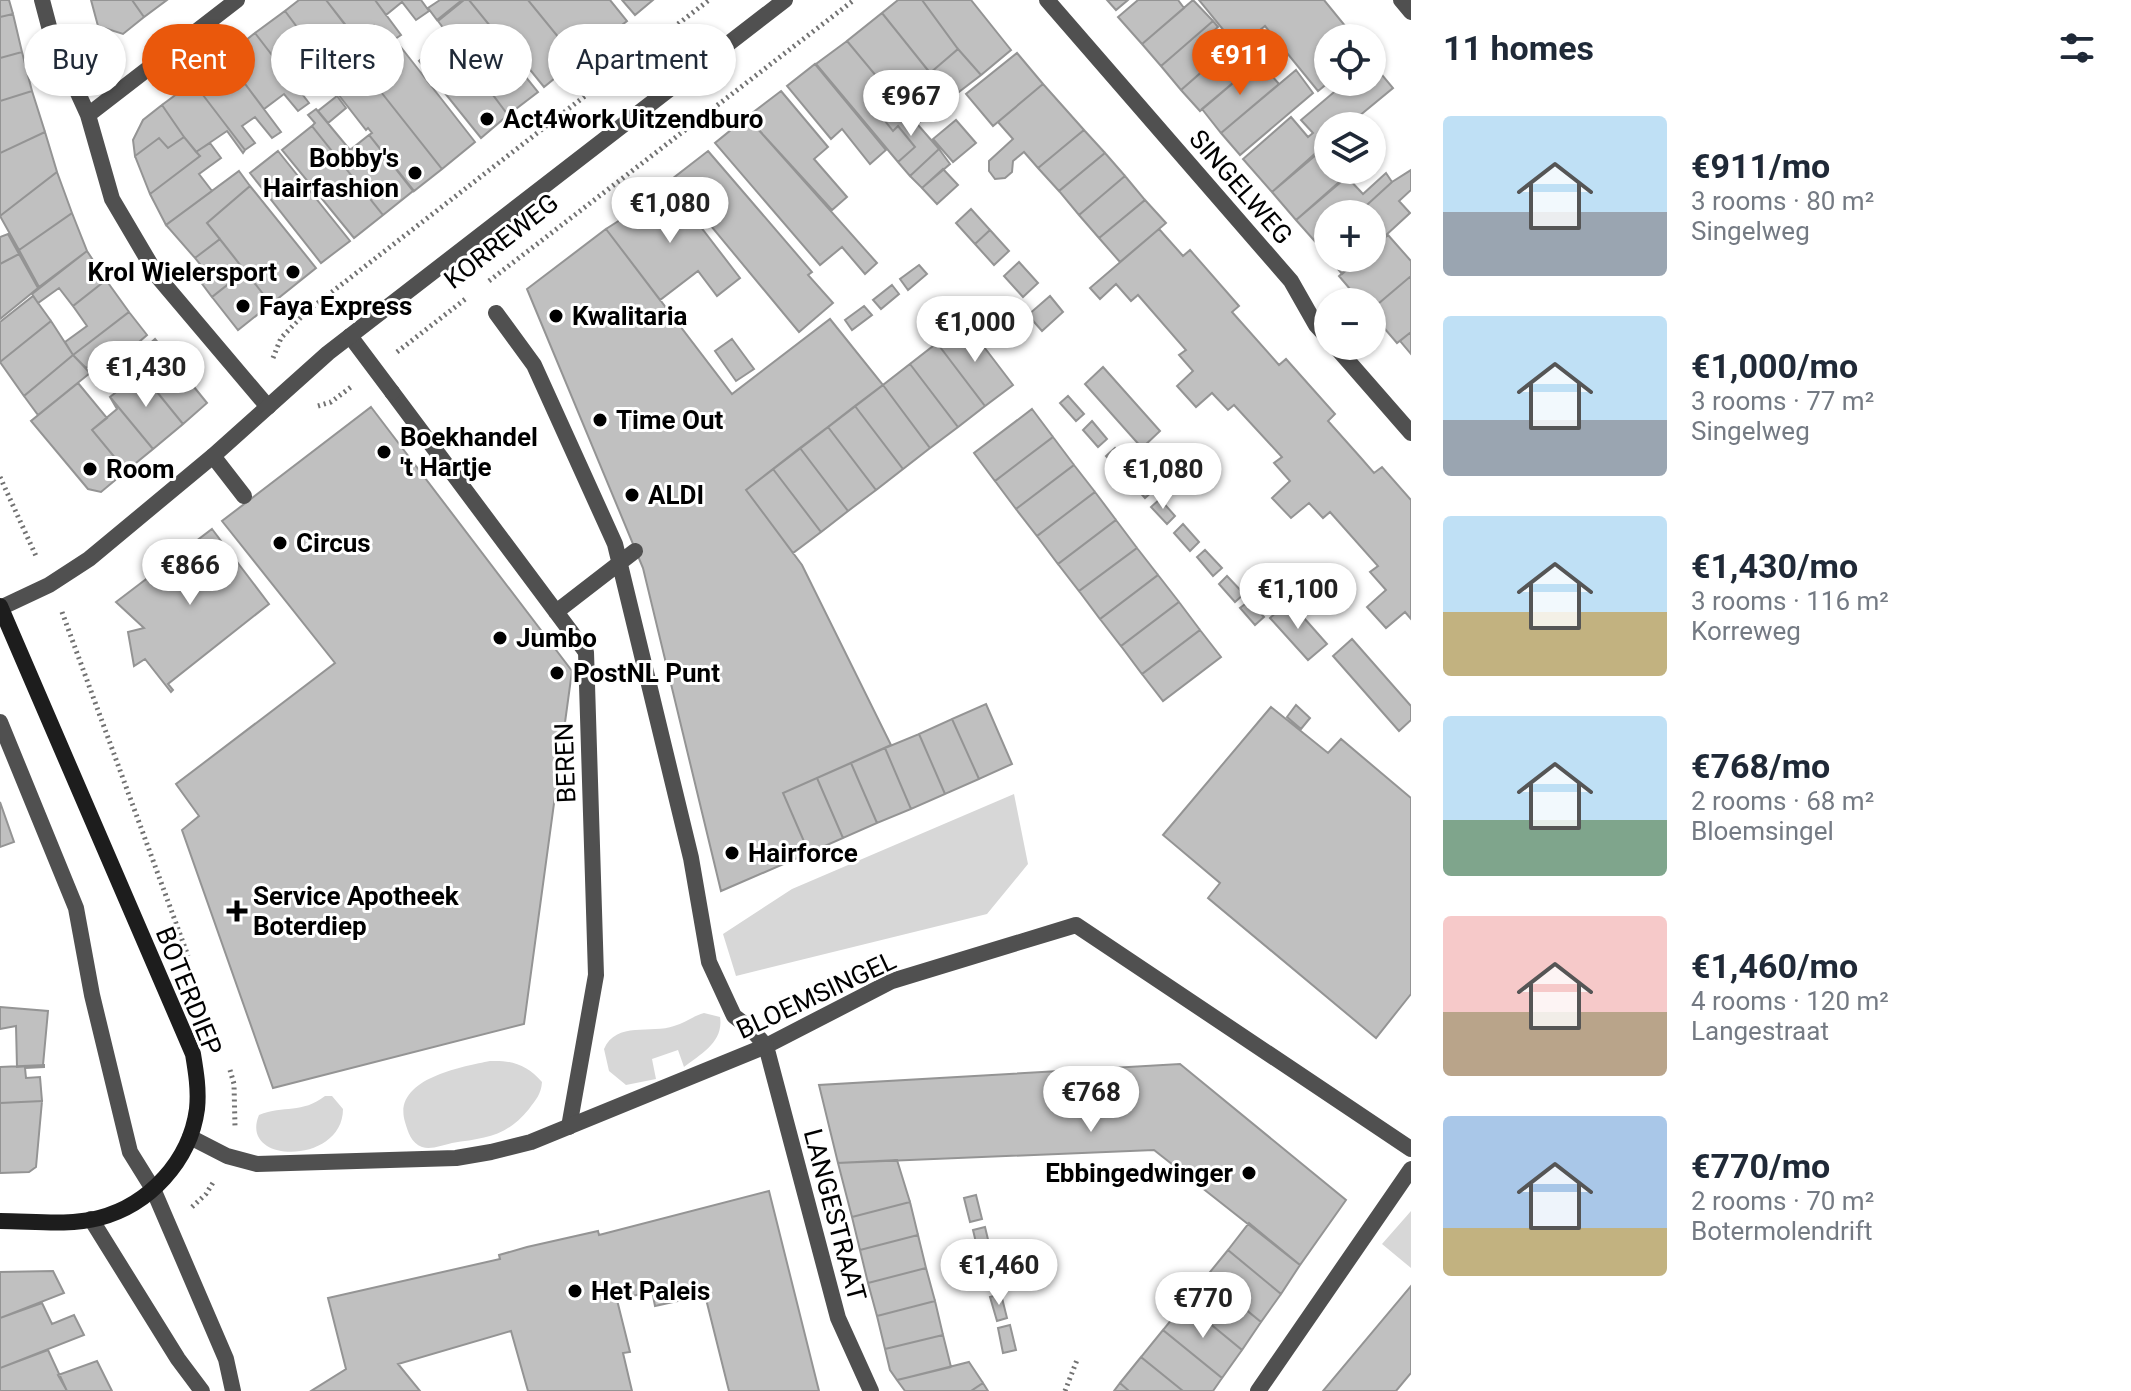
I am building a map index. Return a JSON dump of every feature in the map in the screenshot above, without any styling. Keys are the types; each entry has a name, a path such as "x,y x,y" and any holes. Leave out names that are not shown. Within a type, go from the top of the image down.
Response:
{"main road":[{"name":"BOTERDIEP","path":"0,608 193,1054 197,1096 190,1137 177,1162 153,1189 121,1210 91,1219 0,1221"}],"street":[{"path":"42,0 51,34 88,115 112,199 158,277 268,407"},
{"path":"88,115 237,0"},
{"name":"KORREWEG","path":"0,608 49,585 89,559 350,336 785,0"},
{"name":"SINGELWEG","path":"1047,0 1291,281 1314,321"},
{"path":"1401,0 1411,12"},
{"path":"496,313 534,365 615,544 691,858 709,962 734,1016 766,1046"},
{"name":"BEREN","path":"350,336 586,652 596,975 569,1127"},
{"path":"1347,360 1411,433"},
{"path":"213,456 244,496"},
{"path":"556,612 635,551"},
{"path":"0,722 76,908 92,995 130,1152 153,1189 226,1359 233,1391"},
{"name":"BLOEMSINGEL","path":"190,1137 227,1156 257,1164 456,1158 531,1142 766,1046 892,981 1076,925 1411,1149"},
{"name":"LANGESTRAAT","path":"766,1046 838,1318 871,1391"},
{"path":"1258,1391 1411,1169"},
{"path":"91,1219 178,1359 202,1391"}],"path":[{"path":"257,394 281,338 306,312 709,0"},
{"name":"KORREWEG","path":"305,411 331,402 854,0"},
{"path":"0,477 81,660"},
{"path":"1065,1391 1077,1360"}],"shaded area":[{"path":"1014,794 1028,864 987,914 736,976 723,934 792,889"},
{"path":"704,1013 720,1017 718,1034 704,1052 684,1067 678,1050 652,1059 656,1079 626,1085 609,1071 604,1049 617,1035 674,1026"},
{"path":"490,1061 519,1065 542,1082 539,1094 529,1109 503,1131 485,1137 429,1148 415,1143 405,1122 404,1107 409,1095 432,1078"},
{"path":"325,1096 332,1096 343,1109 339,1127 327,1141 311,1149 293,1152 276,1150 263,1143 257,1131 259,1115 308,1105"},
{"path":"1411,1211 1411,1268 1382,1244"}],"building":[{"path":"0,0 9,0 13,14 0,17"},
{"path":"91,0 132,0 144,17 126,32 126,24 97,24"},
{"path":"132,0 167,0 144,17"},
{"path":"299,0 326,0 344,24 295,24 285,11"},
{"path":"326,0 375,0 393,24 345,24"},
{"path":"375,0 421,0 429,11 416,20 402,2 386,15"},
{"path":"440,0 462,0 437,20 428,8"},
{"path":"464,0 469,0 488,24 440,24 438,21"},
{"path":"469,0 528,0 548,24 548,84 544,87 532,72 532,24 488,24"},
{"path":"528,0 610,0 627,21 623,24 548,24"},
{"path":"622,0 653,0 635,15"},
{"path":"898,0 922,0 958,49 930,73 882,13"},
{"path":"922,0 971,0 1011,50 981,75"},
{"path":"1107,0 1128,0 1116,10"},
{"path":"1138,0 1178,0 1184,8 1142,44 1118,17"},
{"path":"1193,0 1213,21 1161,66 1142,44"},
{"path":"1199,0 1324,0 1344,24 1314,24 1314,86 1265,26 1238,48"},
{"path":"285,11 295,24 271,24 271,54 255,33"},
{"path":"882,13 940,85 905,111 847,41"},
{"path":"13,14 22,52 0,58 0,17"},
{"path":"1213,21 1218,27 1208,36 1223,53 1181,90 1161,66"},
{"path":"255,33 271,54 271,96 281,96 264,109 254,96"},
{"path":"847,41 898,102 881,116 893,131 898,126 915,147 898,162 816,64"},
{"path":"1234,44 1238,49 1245,44 1259,61 1200,111 1181,90"},
{"path":"958,49 981,75 917,124 905,111 940,85 930,73"},
{"path":"404,51 420,72 420,96 439,96 475,142 442,169 384,96 404,96"},
{"path":"22,52 24,94 0,101 0,58"},
{"path":"1017,53 1043,84 993,126 966,94"},
{"path":"1259,61 1279,84 1221,133 1202,109"},
{"path":"815,64 886,150 870,164 842,129 831,139 787,86"},
{"path":"1296,70 1313,93 1240,155 1221,133"},
{"path":"1386,80 1393,88 1386,94"},
{"path":"1043,84 1084,130 1038,168 1024,152 1013,161 1012,172 1005,178 995,179 989,171 989,161 1013,139 998,122"},
{"path":"532,85 538,92 508,115 494,96 532,96"},
{"path":"781,91 828,147 814,159 847,197 832,210 747,117"},
{"path":"24,94 24,96 34,96 45,132 0,153 0,101"},
{"path":"174,96 204,96 245,150 243,153 227,131 196,152 162,105"},
{"path":"204,96 254,96 281,132 272,138 255,117 242,126 255,143 245,150"},
{"path":"286,96 304,96 309,103 298,111"},
{"path":"337,96 346,108 328,123 318,111"},
{"path":"340,96 384,96 442,169 414,191 369,135 372,133 368,128 366,130"},
{"path":"447,96 494,96 508,115 481,138"},
{"path":"1329,96 1383,96 1364,112 1314,112 1314,154 1272,192 1243,159 1291,117 1308,137 1313,133 1301,120"},
{"path":"898,102 939,149 910,176 898,162 915,147 898,126 893,131 881,116"},
{"path":"162,105 184,137 168,148 159,138 135,156 133,140 143,120"},
{"path":"316,109 350,150 369,135 413,191 383,215 312,126 315,123 308,115"},
{"path":"747,117 877,263 865,274 842,247 820,265 715,143"},
{"path":"956,120 976,143 953,162 933,139"},
{"path":"312,126 383,215 354,238 282,150"},
{"path":"1084,130 1105,153 1059,191 1038,168"},
{"path":"45,132 57,172 0,216 0,153"},
{"path":"184,137 200,156 150,194 135,156 159,138 168,148"},
{"path":"210,143 221,158 199,174 212,191 166,225 150,194 200,156 196,152"},
{"path":"939,149 950,164 922,188 910,176"},
{"path":"278,151 350,241 321,263 250,173"},
{"path":"708,151 812,272 808,275 833,303 799,332 672,179"},
{"path":"1105,153 1125,176 1079,215 1059,191"},
{"path":"1314,157 1314,184 1338,184 1320,200 1314,200 1314,205 1296,220 1272,192"},
{"path":"943,169 958,185 937,204 922,188"},
{"path":"1411,170 1411,190 1399,201 1410,213 1386,235 1386,200 1372,200"},
{"path":"239,171 250,186 207,223 220,239 195,258 166,225"},
{"path":"57,172 72,213 19,250 0,216"},
{"path":"1386,173 1392,182 1372,200 1319,200 1337,184 1354,184 1363,194 1374,184 1386,184"},
{"path":"1125,176 1145,200 1099,238 1079,215"},
{"path":"667,183 740,278 717,296 698,271 660,300 606,229 653,190 655,193"},
{"path":"250,186 316,268 271,304 207,223"},
{"path":"1145,200 1166,223 1120,262 1099,238"},
{"path":"1314,204 1314,240 1296,220"},
{"path":"971,209 990,230 975,244 956,223"},
{"path":"72,213 87,251 39,287 19,250"},
{"path":"606,229 732,394 830,319 883,385 746,490 802,565 891,745 783,793 809,853 721,891 643,568 527,289"},
{"path":"1159,229 1183,256 1190,250 1239,306 1232,312 1279,365 1286,359 1335,414 1328,421 1374,473 1382,467 1411,500 1411,619 1405,612 1386,628 1367,607 1386,590 1370,572 1378,566 1330,512 1323,518 1309,503 1291,518 1272,498 1290,481 1274,463 1282,457 1234,405 1228,410 1212,393 1196,407 1177,386 1193,371 1179,355 1186,350 1138,295 1131,301 1116,284 1100,299 1090,288"},
{"path":"990,230 1009,251 994,265 975,244"},
{"path":"8,234 19,254 0,264 0,237"},
{"path":"1388,235 1411,261 1411,276 1386,297 1386,288 1349,288 1339,276 1344,272 1386,272"},
{"path":"220,239 245,271 212,297 196,275 204,269 195,258"},
{"path":"87,251 106,280 73,306 59,288 38,303 32,294"},
{"path":"19,254 38,288 0,319 0,264"},
{"path":"1019,262 1038,283 1023,297 1004,276"},
{"path":"919,265 927,274 908,290 900,279"},
{"path":"245,271 271,304 238,330 212,297"},
{"path":"1411,276 1411,332 1397,343 1386,330 1386,297"},
{"path":"106,280 129,312 73,355 65,342 87,326 73,306"},
{"path":"892,285 899,294 881,309 873,300"},
{"path":"33,296 51,321 0,362 0,322"},
{"path":"1050,296 1063,312 1042,331 1028,315"},
{"path":"864,306 872,315 852,330 845,320"},
{"path":"129,312 147,335 110,367 102,356 86,368 73,355"},
{"path":"51,321 73,355 24,396 0,362"},
{"path":"965,322 1013,385 985,406 937,343"},
{"path":"1411,332 1411,354 1400,341"},
{"path":"155,339 207,403 183,424 131,360"},
{"path":"732,339 754,369 736,381 715,351"},
{"path":"937,343 985,406 958,427 910,364"},
{"path":"73,355 90,373 38,415 24,396"},
{"path":"131,360 183,424 153,449 110,397 138,375 127,363"},
{"path":"910,364 958,427 930,448 883,385"},
{"path":"1103,367 1160,431 1142,448 1085,384"},
{"path":"78,383 107,418 92,430 126,471 101,492 88,489 31,421"},
{"path":"883,385 930,448 903,469 855,406"},
{"path":"1068,396 1084,414 1076,421 1060,403"},
{"path":"110,397 153,449 126,471 92,430 117,409"},
{"path":"855,406 903,469 876,490 828,427"},
{"path":"371,407 572,671 524,1024 273,1088 182,830 199,816 176,784 335,663 222,521"},
{"path":"1032,409 1053,437 995,481 974,453"},
{"path":"1092,421 1107,439 1098,447 1083,430"},
{"path":"828,427 876,490 848,511 800,448"},
{"path":"1053,437 1074,465 1016,509 995,481"},
{"path":"800,448 848,511 821,532 773,469"},
{"path":"1115,448 1131,465 1122,473 1106,456"},
{"path":"1074,465 1095,492 1037,536 1016,509"},
{"path":"773,469 821,532 793,553 746,490"},
{"path":"1137,473 1153,491 1145,498 1129,480"},
{"path":"1095,492 1116,520 1058,564 1037,536"},
{"path":"1160,499 1175,516 1167,524 1151,507"},
{"path":"1116,520 1137,548 1079,591 1058,564"},
{"path":"1183,524 1199,542 1190,551 1174,533"},
{"path":"212,529 269,604 168,684 173,690 171,692 145,659 134,666 128,632 144,628 116,602"},
{"path":"1137,548 1158,575 1100,619 1079,591"},
{"path":"1205,550 1222,568 1213,576 1197,557"},
{"path":"1158,575 1179,602 1121,646 1100,619"},
{"path":"1227,576 1244,594 1235,602 1219,584"},
{"path":"1249,601 1264,617 1255,625 1240,608"},
{"path":"1289,601 1327,644 1308,660 1270,618"},
{"path":"1179,602 1200,630 1142,674 1121,646"},
{"path":"1200,630 1221,657 1163,701 1142,674"},
{"path":"1352,639 1411,706 1411,720 1399,731 1333,656"},
{"path":"986,704 1012,764 979,779 952,719"},
{"path":"1296,705 1310,718 1301,729 1287,717"},
{"path":"1271,707 1328,753 1341,739 1411,798 1411,994 1376,1038 1208,898 1220,883 1163,835"},
{"path":"952,719 979,779 945,794 919,734"},
{"path":"919,734 945,794 911,809 885,748"},
{"path":"885,748 911,809 877,823 851,763"},
{"path":"851,763 877,823 843,838 817,778"},
{"path":"817,778 843,838 809,853 783,793"},
{"path":"0,802 14,842 0,847"},
{"path":"0,1007 48,1011 43,1065 17,1067 16,1026 0,1029"},
{"name":"Ebbingedwinger","path":"1180,1064 1346,1200 1300,1265 1154,1150 838,1163 819,1085"},
{"path":"44,1065 25,1068 26,1078 40,1077 42,1101 0,1103 0,1067"},
{"path":"42,1101 36,1167 29,1172 0,1173 0,1103"},
{"path":"897,1160 910,1202 852,1217 838,1163"},
{"name":"Het Paleis","path":"769,1191 819,1391 729,1391 705,1295 655,1306 652,1291 617,1300 630,1352 623,1353 632,1391 528,1391 511,1331 398,1364 420,1391 311,1391 346,1369 328,1298 500,1259 499,1255 527,1247 598,1231 599,1235"},
{"path":"976,1195 982,1219 970,1222 964,1198"},
{"path":"910,1202 918,1235 860,1250 852,1217"},
{"path":"1249,1223 1300,1265 1281,1294 1228,1250"},
{"path":"985,1227 991,1252 979,1255 973,1230"},
{"path":"918,1235 926,1268 868,1283 860,1250"},
{"path":"1228,1250 1281,1294 1261,1322 1206,1277"},
{"path":"994,1261 999,1285 987,1288 981,1264"},
{"path":"926,1268 935,1301 877,1316 868,1283"},
{"path":"53,1271 64,1293 0,1318 0,1272"},
{"path":"1206,1277 1261,1322 1242,1350 1185,1303"},
{"path":"1411,1286 1411,1373 1396,1391 1323,1391"},
{"path":"1001,1294 1007,1318 997,1321 990,1297"},
{"path":"935,1301 943,1335 885,1349 877,1316"},
{"path":"42,1303 52,1324 74,1315 84,1335 0,1368 0,1318"},
{"path":"1185,1303 1242,1350 1222,1378 1163,1330"},
{"path":"1010,1325 1016,1350 1003,1353 998,1328"},
{"path":"1163,1330 1222,1378 1213,1391 1183,1391 1141,1357"},
{"path":"943,1335 951,1367 897,1380 890,1370 885,1349"},
{"path":"48,1350 67,1391 0,1391 0,1368"},
{"path":"1141,1357 1183,1391 1129,1391 1120,1383"},
{"path":"97,1361 112,1391 67,1391 58,1375"},
{"path":"969,1362 983,1383 971,1391 905,1391 897,1380"},
{"path":"983,1383 988,1391 971,1391"},
{"path":"1120,1383 1129,1391 1114,1391"}],"place":[{"name":"Act4work Uitzendburo","path":"487,119"},
{"name":"Bobby's Hairfashion","path":"415,173"},
{"name":"Krol Wielersport","path":"293,272"},
{"name":"Faya Express","path":"243,306"},
{"name":"Kwalitaria","path":"556,316"},
{"name":"Time Out","path":"600,420"},
{"name":"Boekhandel 't Hartje","path":"384,452"},
{"name":"Room","path":"90,469"},
{"name":"ALDI","path":"632,495"},
{"name":"Circus","path":"280,543"},
{"name":"Jumbo","path":"500,638"},
{"name":"PostNL Punt","path":"557,673"},
{"name":"Hairforce","path":"732,853"},
{"name":"Service Apotheek Boterdiep","path":"237,911"},
{"name":"Ebbingedwinger","path":"1249,1173"},
{"name":"Het Paleis","path":"575,1291"}]}
